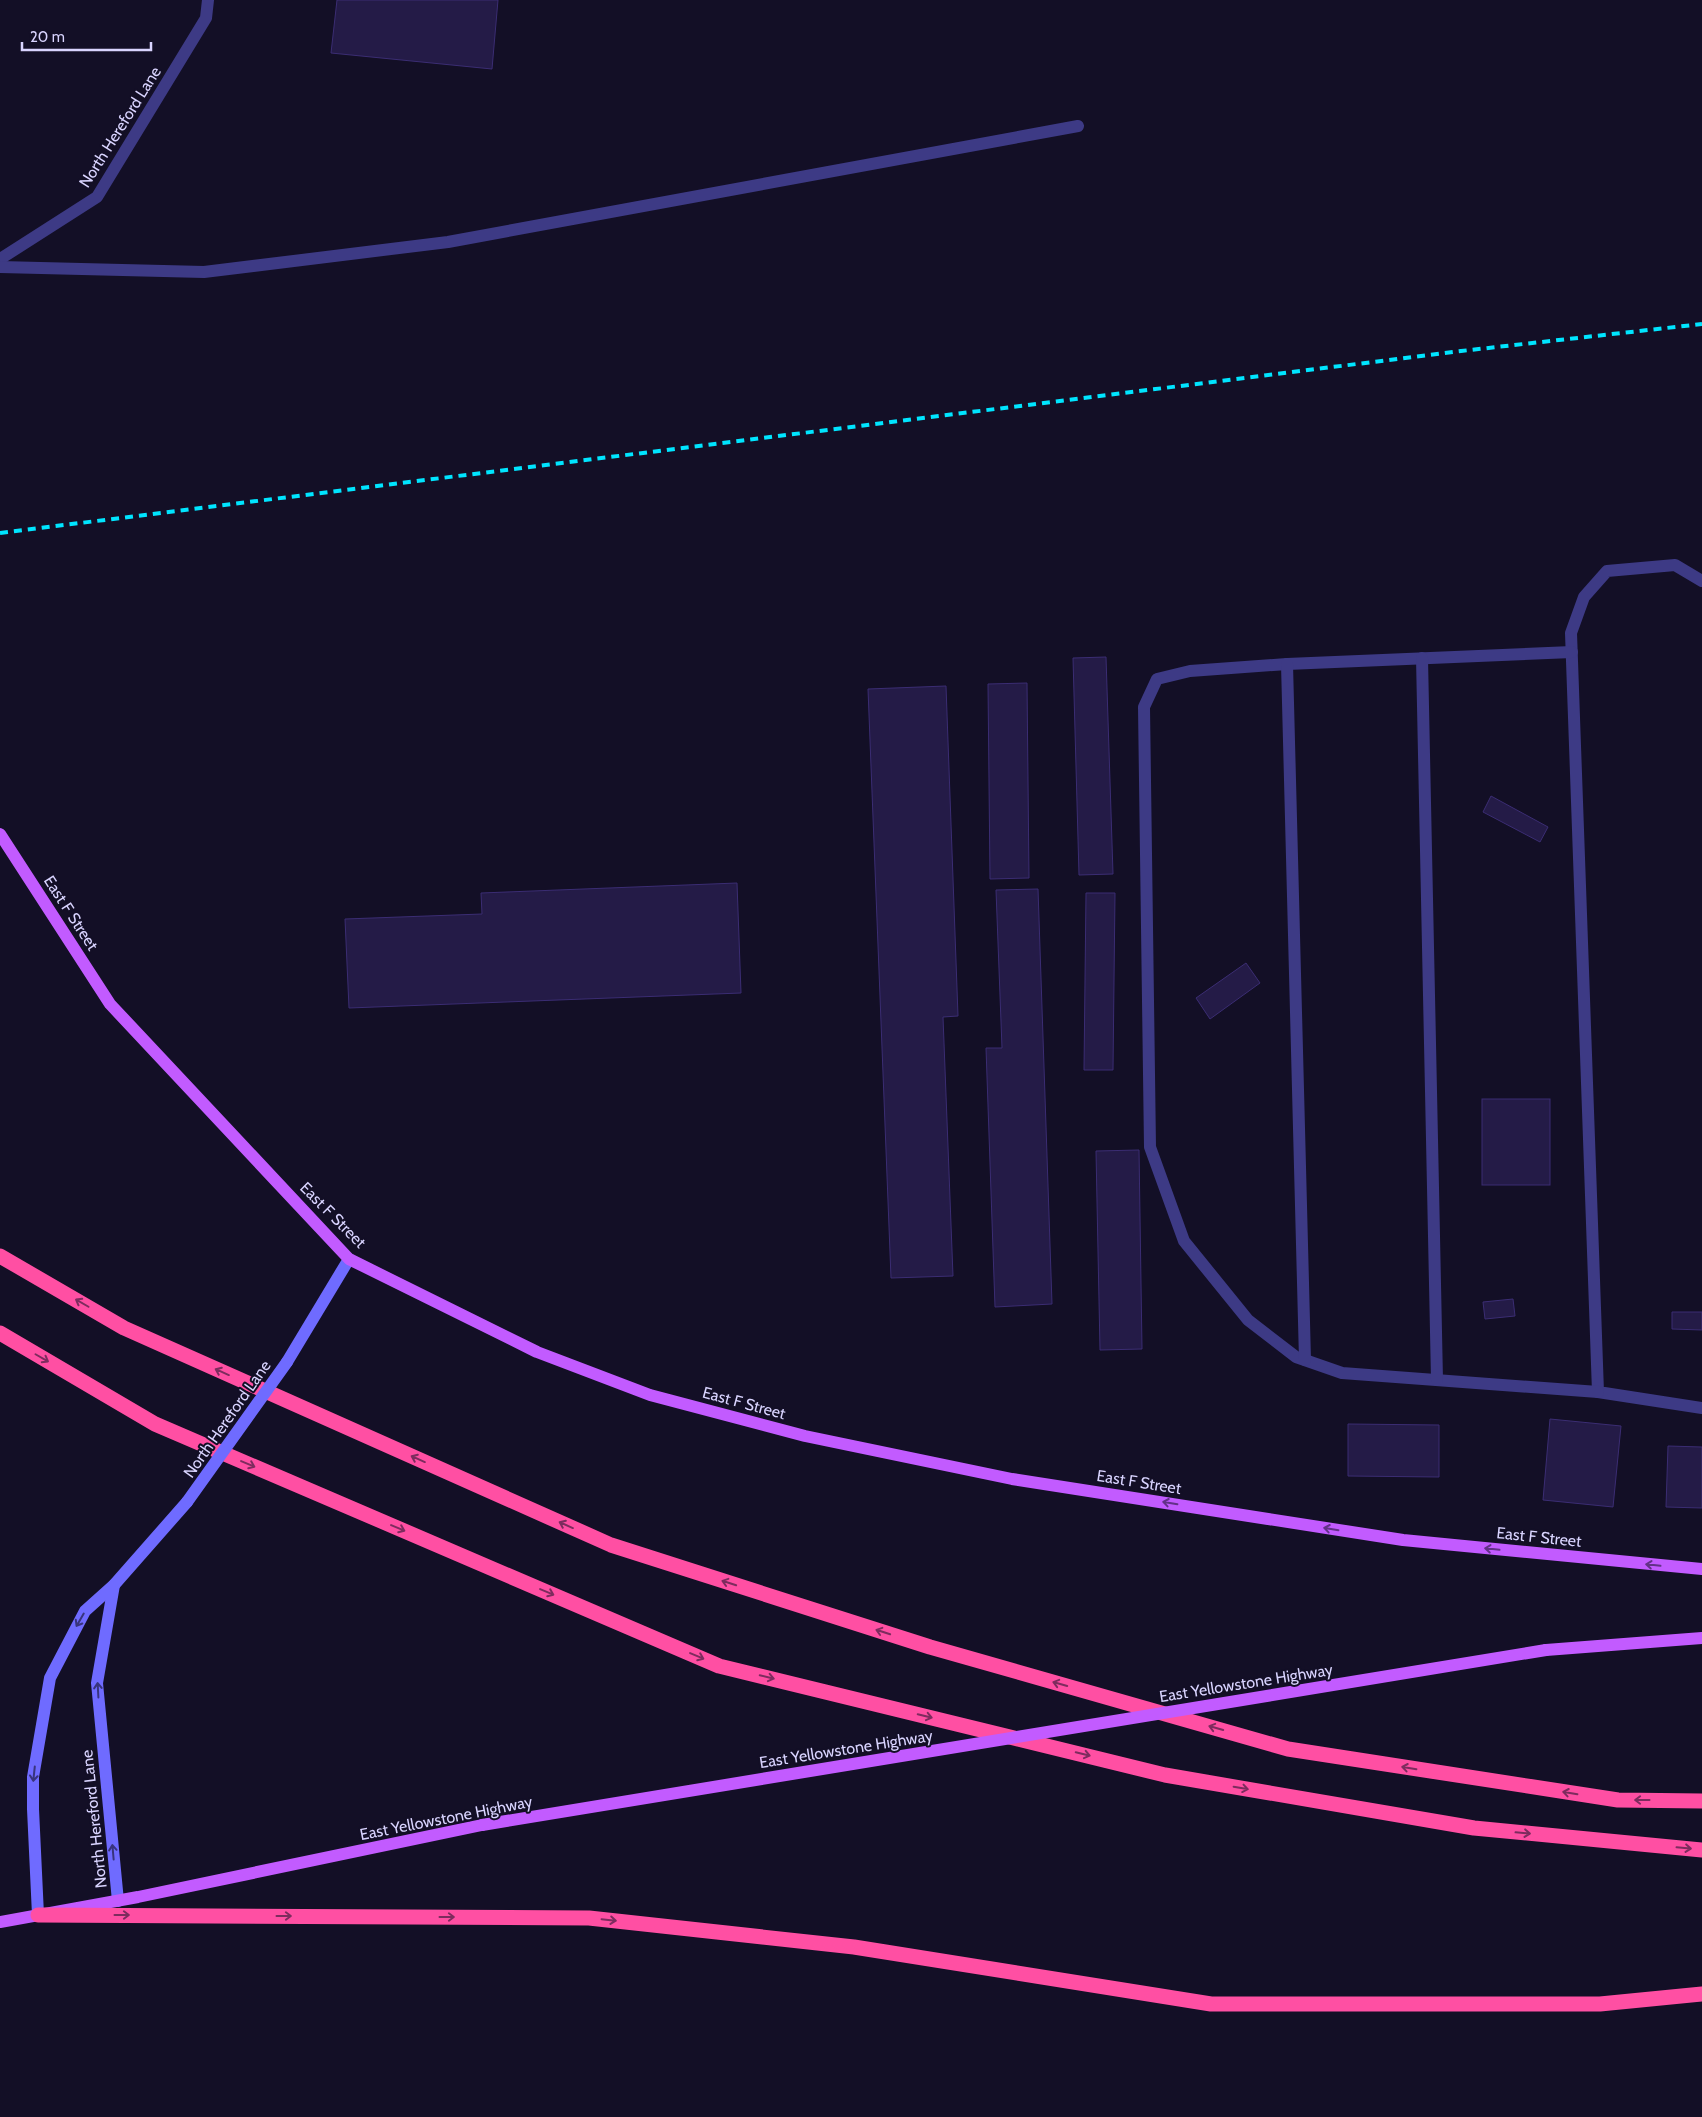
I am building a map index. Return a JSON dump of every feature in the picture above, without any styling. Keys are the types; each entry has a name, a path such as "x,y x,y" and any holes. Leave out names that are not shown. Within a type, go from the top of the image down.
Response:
{"highway":[{"path":"0,1256 124,1328 611,1545 930,1647 1288,1749 1618,1800 1702,1801"},
{"path":"0,1333 155,1424 720,1666 1165,1774 1474,1828 1702,1850"},
{"path":"38,1915 589,1918 854,1946 1211,2004 1600,2004 1702,1994"}],"main road":[{"name":"East F Street","path":"0,834 110,1004 349,1258 537,1352 650,1395 805,1436 1012,1478 1403,1540 1702,1569"},
{"name":"North Hereford Lane","path":"38,1915 33,1809 34,1777 50,1678 85,1611 114,1585 188,1502 287,1362 349,1258"},
{"name":"North Hereford Lane","path":"114,1585 97,1683 118,1901"},
{"name":"East Yellowstone Highway","path":"0,1922 118,1901 482,1825 1546,1650 1702,1638"}],"street":[{"name":"North Hereford Lane","path":"0,259 97,197 206,18 208,0"},
{"path":"0,267 204,272 448,242 1078,126"},
{"path":"1598,1392 1571,633 1584,597 1607,571 1675,565 1702,581"},
{"path":"1572,652 1287,664 1190,671 1157,679 1144,707 1150,1148 1184,1241 1248,1320 1296,1357 1342,1373 1598,1392 1702,1408"},
{"path":"1422,658 1436,1380"},
{"path":"1287,664 1305,1360"}],"building":[{"path":"337,0 498,0 492,69 331,53"},
{"path":"1106,657 1113,874 1079,875 1073,658"},
{"path":"1027,683 1029,878 990,879 988,684"},
{"path":"946,686 958,1016 943,1017 953,1276 891,1278 868,689"},
{"path":"1491,796 1548,827 1540,842 1483,812"},
{"path":"737,883 741,993 349,1008 345,919 482,914 481,893"},
{"path":"1038,889 1052,1304 995,1307 986,1048 1002,1048 996,890"},
{"path":"1086,893 1115,893 1113,1070 1084,1070"},
{"path":"1246,963 1260,983 1210,1019 1196,998"},
{"path":"1482,1099 1550,1099 1550,1185 1482,1185"},
{"path":"1139,1150 1142,1349 1100,1350 1096,1151"},
{"path":"1513,1299 1515,1316 1485,1319 1483,1302"},
{"path":"1672,1312 1702,1312 1702,1330 1672,1329"},
{"path":"1550,1419 1621,1426 1613,1507 1543,1500"},
{"path":"1348,1424 1439,1425 1439,1477 1348,1476"},
{"path":"1668,1446 1702,1447 1702,1508 1666,1507"}],"railway":[{"path":"0,533 1461,351 1702,324"}]}
